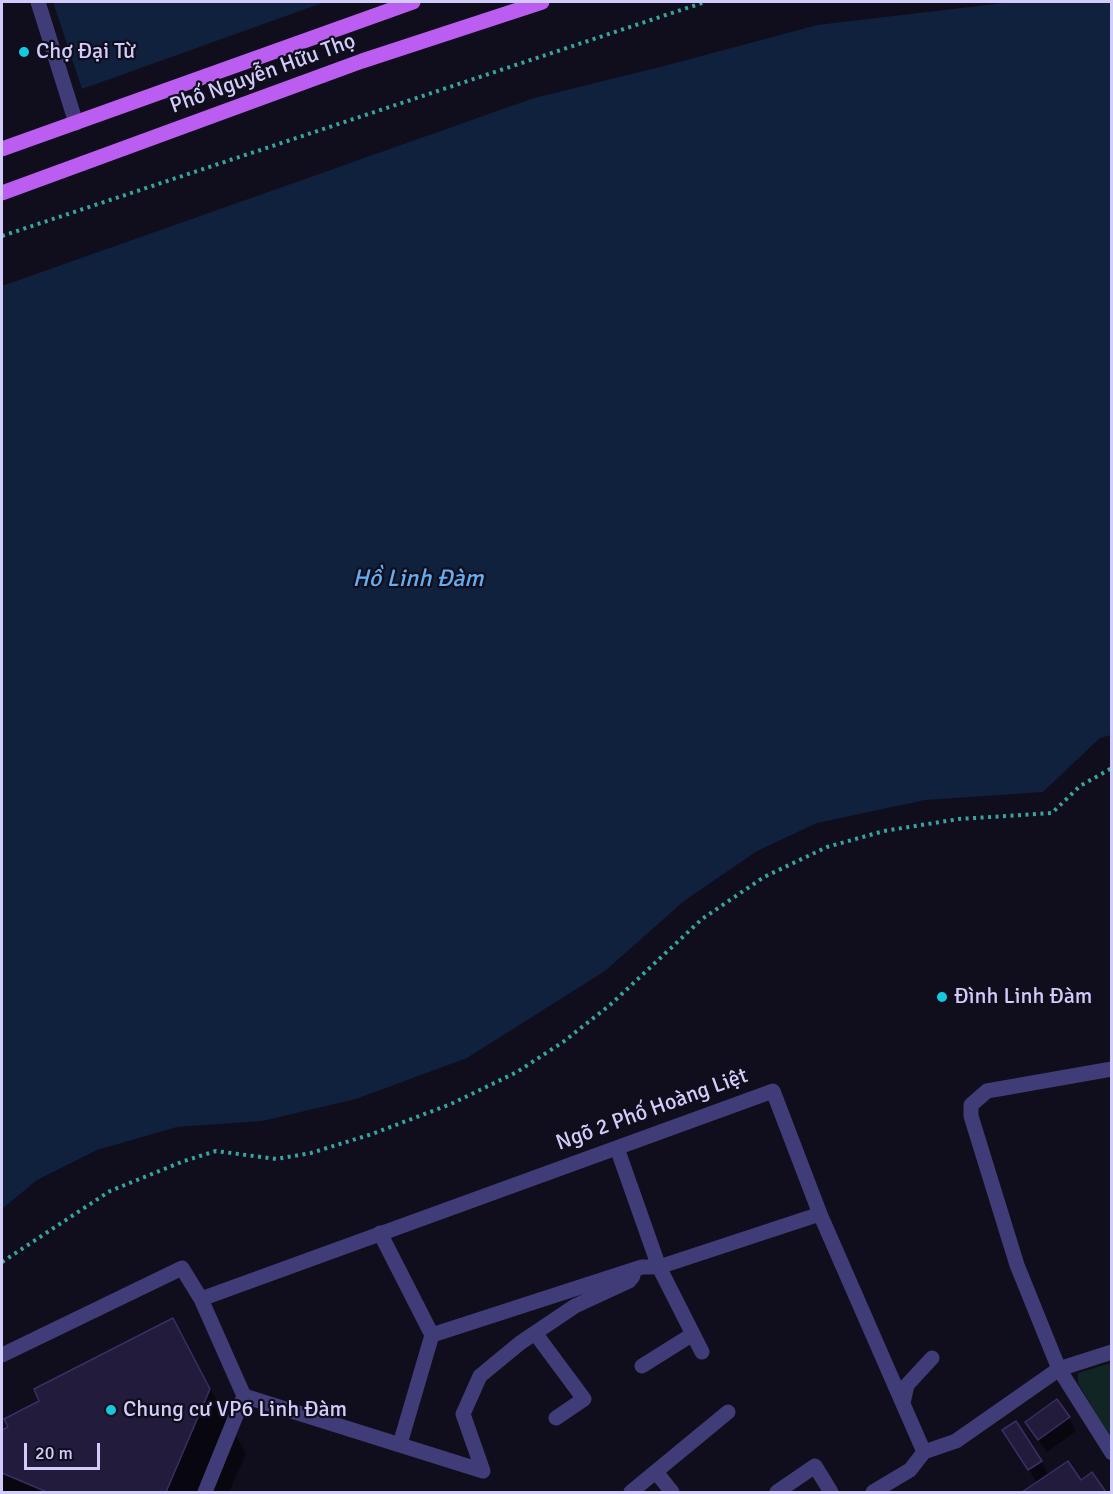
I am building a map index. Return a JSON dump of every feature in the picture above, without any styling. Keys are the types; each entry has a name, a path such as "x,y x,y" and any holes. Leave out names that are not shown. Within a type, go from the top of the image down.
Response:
{"main road":[{"name":"Phố Nguyễn Hữu Thọ","path":"2,149 413,2"},
{"name":"Phố Nguyễn Hữu Thọ","path":"2,193 362,61 542,2"}],"street":[{"path":"38,2 76,123"},
{"path":"1112,1069 987,1091 972,1105 971,1116 1017,1265 1059,1370 1112,1453"},
{"name":"Ngõ 2 Phố Hoàng Liệt","path":"201,1299 773,1090 820,1214 924,1452"},
{"path":"617,1148 659,1267 702,1352"},
{"path":"432,1335 642,1267 659,1267 820,1214"},
{"path":"380,1233 432,1335 400,1444"},
{"path":"244,1396 483,1471 463,1414 480,1376 535,1333 575,1306 629,1281 642,1267"},
{"path":"2,1355 182,1268 201,1299 244,1396 205,1492"},
{"path":"535,1333 584,1399 556,1418"},
{"path":"642,1366 693,1334"},
{"path":"873,1492 910,1470 924,1452 956,1441 1059,1370 1112,1352"},
{"path":"903,1403 907,1385 932,1358"},
{"path":"631,1492 728,1412"},
{"path":"777,1492 815,1466 831,1492"},
{"path":"656,1472 672,1492"}],"path":[{"path":"2,236 705,2"},
{"path":"2,1262 110,1191 163,1169 216,1151 276,1159 311,1153 372,1134 451,1104 517,1072 563,1042 610,1005 702,919 764,877 827,847 884,831 959,819 1052,813 1080,786 1112,768"}],"green space":[{"path":"1111,1363 1111,1439 1078,1383 1078,1373"}],"water":[{"path":"53,2 325,2 82,89"},
{"name":"Hồ Linh Đàm","path":"1012,2 1111,2 1111,735 1100,738 1043,792 925,800 817,823 757,851 684,901 605,971 467,1058 356,1099 262,1121 177,1127 97,1150 37,1180 2,1209 2,286 534,98 817,25"}],"building":[{"name":"Chung cư VP6 Linh Đàm","path":"173,1318 210,1389 166,1492 47,1492 2,1473 2,1430 8,1427 4,1419 39,1401 34,1389"},
{"path":"1057,1399 1070,1417 1038,1440 1025,1422"},
{"path":"1016,1421 1042,1461 1028,1470 1002,1430"},
{"path":"1068,1461 1081,1480 1092,1472 1106,1492 1022,1492"}],"place":[{"name":"Chợ Đại Từ","path":"24,52"},
{"name":"Đình Linh Đàm","path":"942,997"},
{"name":"Chung cư VP6 Linh Đàm","path":"111,1410"}]}
